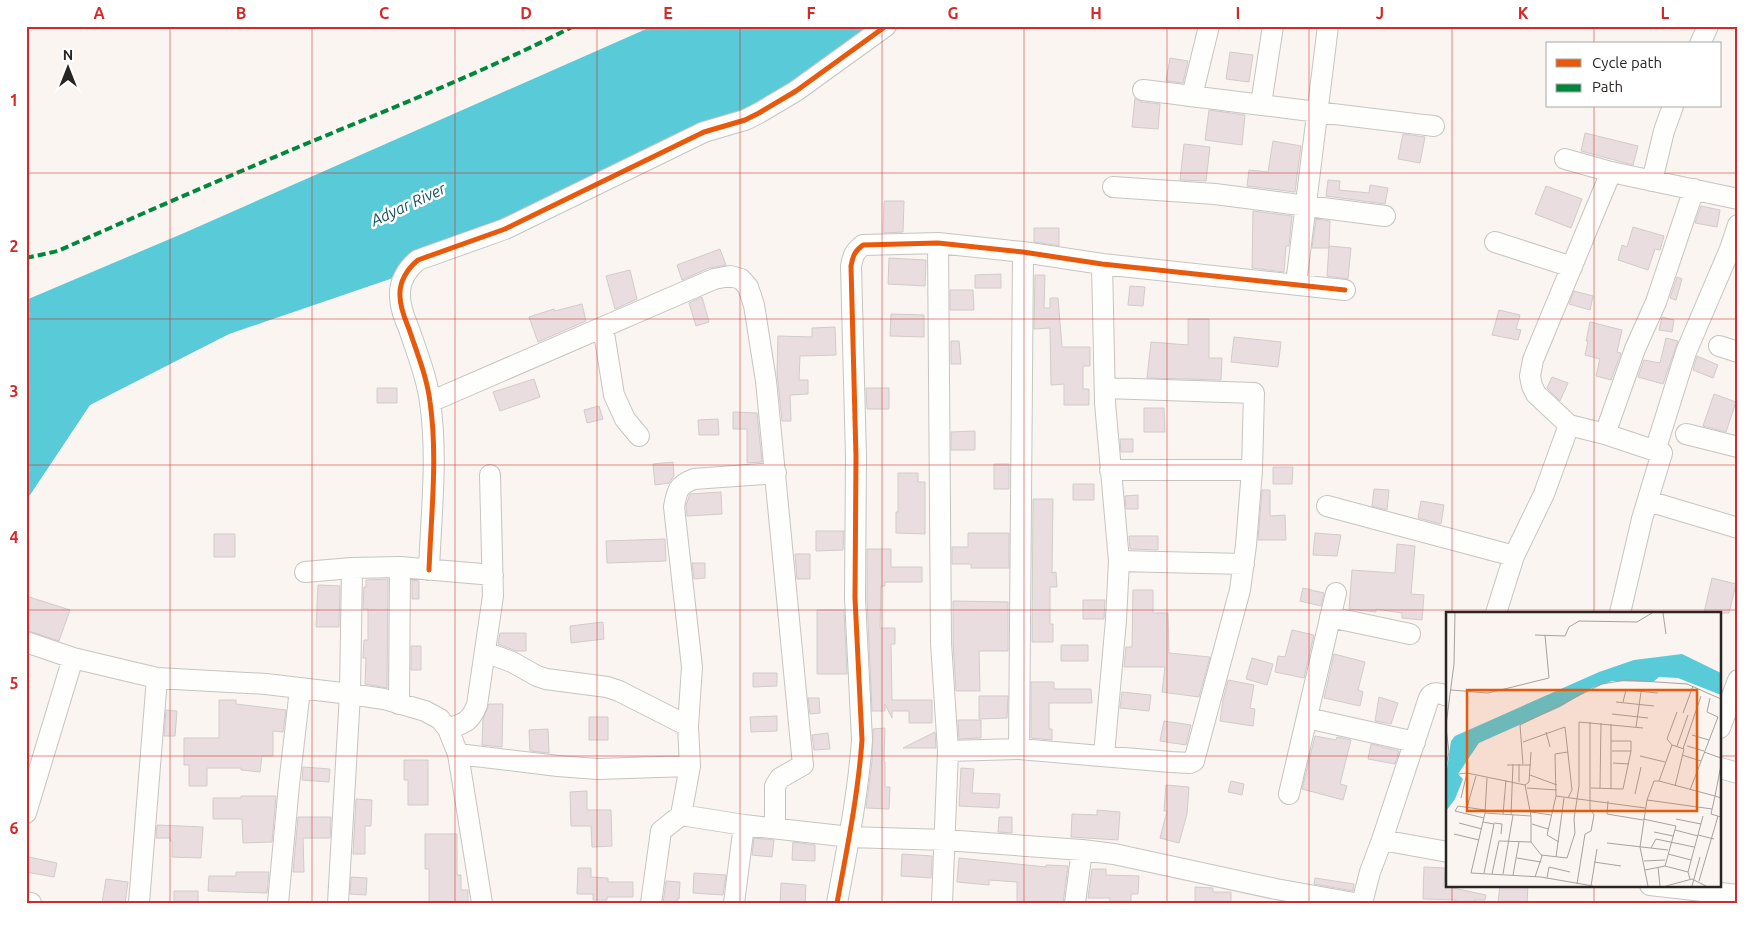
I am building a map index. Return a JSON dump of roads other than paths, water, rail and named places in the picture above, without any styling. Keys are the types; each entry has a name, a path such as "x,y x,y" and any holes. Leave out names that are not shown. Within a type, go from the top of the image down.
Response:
{"street":[{"path":"429,570 433,462 430,402 424,374 402,309 401,285 409,267 418,260 505,229 704,132 745,120 759,113 796,91 886,26"},
{"path":"1192,96 1209,26"},
{"path":"1261,104 1273,26"},
{"path":"1296,284 1328,26"},
{"path":"1701,42 1708,26"},
{"path":"1143,90 1261,104 1316,113 1434,126"},
{"path":"1652,180 1664,131 1672,108"},
{"path":"1565,159 1610,172 1738,199"},
{"path":"1610,172 1533,360 1530,376 1536,394 1569,425 1662,452 1620,612"},
{"path":"1113,187 1215,194 1385,216"},
{"path":"1605,434 1635,349 1656,302 1694,189"},
{"path":"1655,451 1686,352 1727,256 1738,225"},
{"path":"1495,242 1572,267"},
{"path":"837,903 850,837 862,740 855,598 856,457 852,260 856,249 863,245 938,243 1023,252 1102,264 1345,290"},
{"path":"938,243 941,643 948,751 942,903"},
{"path":"1019,750 1023,252"},
{"path":"1102,264 1105,388 1110,470 1119,561 1116,620 1104,756"},
{"path":"430,402 714,279 730,276 741,279 748,287 754,305 766,381 803,765 780,778 775,786 775,828"},
{"path":"603,326 614,395 625,419 639,436"},
{"path":"948,751 1019,750 1171,762 1190,763 1194,761 1240,590 1252,470 1254,393 1105,388"},
{"path":"1496,612 1514,556 1544,494 1569,425"},
{"path":"1686,434 1738,447"},
{"path":"1110,470 1252,470"},
{"path":"651,903 661,831 681,815 690,766 688,726 692,667 674,507 677,492 684,483 694,479 776,473"},
{"path":"448,729 464,724 472,716 477,705 493,596 490,475"},
{"path":"1648,501 1738,528"},
{"path":"1327,506 1514,556"},
{"path":"1119,561 1244,564"},
{"path":"399,704 400,567"},
{"path":"305,572 352,568 400,567 493,574"},
{"path":"338,903 350,694 352,568"},
{"path":"1290,794 1336,593"},
{"path":"1330,617 1410,634"},
{"path":"26,642 72,658 157,678 266,684 350,694 384,699 425,712 440,719 448,729 458,754 482,903"},
{"path":"485,652 512,662 546,679 607,687 688,726"},
{"path":"26,813 72,658"},
{"path":"139,903 157,678"},
{"path":"1722,723 1738,680"},
{"path":"278,903 300,689"},
{"path":"1362,903 1370,872 1431,695 1435,693 1446,696"},
{"path":"1307,718 1415,742"},
{"path":"458,754 597,769 690,766"},
{"path":"1722,769 1738,773"},
{"path":"681,815 744,825 850,837 945,840 1114,854 1276,889 1354,903"},
{"path":"734,903 744,825"},
{"path":"1382,840 1446,852"},
{"path":"1075,903 1082,850"},
{"path":"1659,886 1738,895"},
{"path":"26,902 31,903"}],"water":[{"name":"Adyar River","path":"653,26 890,26 715,135 393,278 229,334 90,405 26,501 26,300 184,233"}]}
